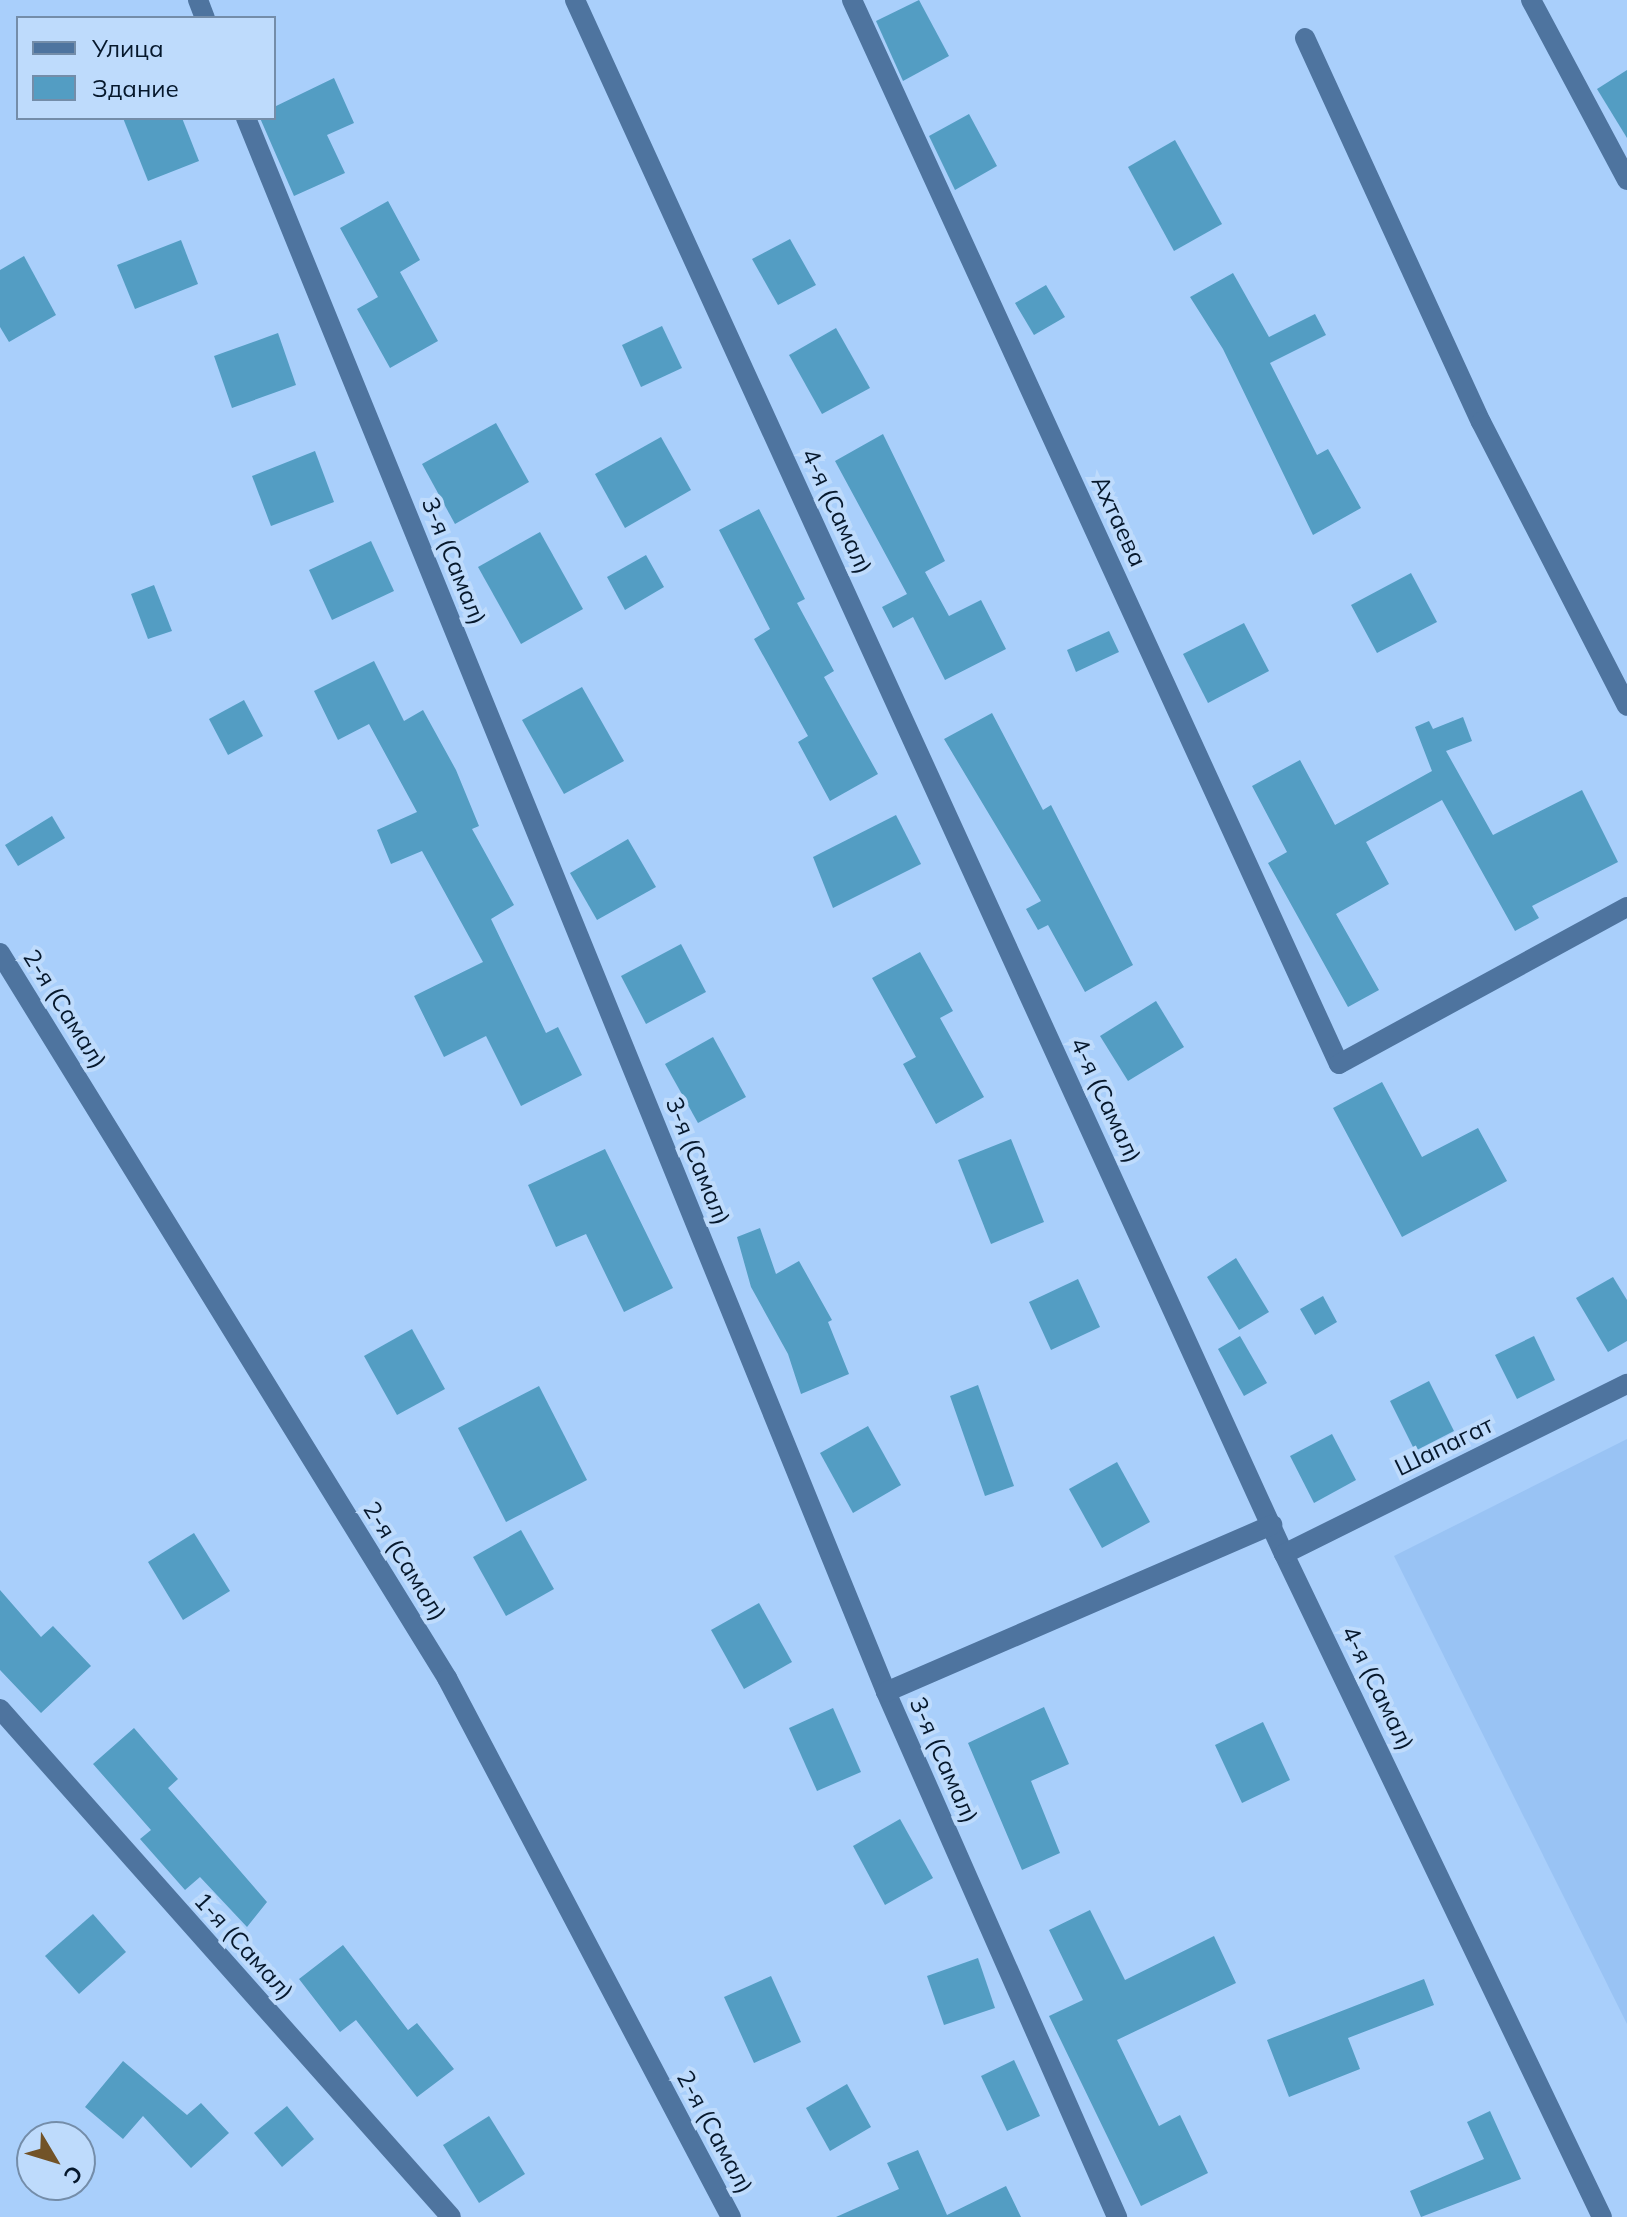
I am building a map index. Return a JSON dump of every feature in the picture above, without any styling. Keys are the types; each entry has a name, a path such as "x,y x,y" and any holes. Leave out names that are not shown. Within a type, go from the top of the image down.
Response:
{"street":[{"name":"4-я (Самал)","path":"575,0 1284,1554 1602,2217"},
{"name":"Ахтаева","path":"852,0 1339,1064 1627,907"},
{"path":"1531,0 1627,180"},
{"path":"1305,38 1481,422 1627,706"},
{"name":"3-я (Самал)","path":"247,120 886,1692 1117,2217"},
{"name":"2-я (Самал)","path":"0,953 447,1678 731,2217"},
{"name":"Шапагат","path":"1284,1554 1627,1384"},
{"path":"886,1692 1272,1525"},
{"name":"1-я (Самал)","path":"0,1709 451,2217"}],"shaded area":[{"path":"1627,1439 1627,2024 1394,1556"}],"building":[{"path":"919,0 949,56 903,81 876,21"},
{"path":"1627,70 1627,138 1597,89"},
{"path":"334,78 354,123 327,135 345,173 294,196 261,120 276,120 276,106"},
{"path":"969,114 997,166 955,190 929,136"},
{"path":"124,120 183,120 199,161 148,181"},
{"path":"1175,140 1222,224 1174,251 1128,167"},
{"path":"388,201 420,260 400,272 438,341 390,368 357,309 378,297 340,228"},
{"path":"790,239 816,285 778,305 752,259"},
{"path":"181,240 198,284 135,309 117,265"},
{"path":"24,256 56,315 9,342 0,327 0,270"},
{"path":"1233,273 1269,337 1315,314 1326,335 1270,363 1317,455 1328,449 1361,508 1313,535 1223,349 1190,297"},
{"path":"1046,285 1065,317 1034,335 1015,303"},
{"path":"662,326 682,368 641,387 622,345"},
{"path":"836,328 870,388 822,414 789,355"},
{"path":"278,333 296,385 232,408 214,356"},
{"path":"496,423 529,482 455,524 422,464"},
{"path":"883,434 945,561 925,572 949,616 981,600 1006,649 945,680 913,617 893,628 882,607 907,594 835,461"},
{"path":"661,437 691,490 625,528 595,474"},
{"path":"315,451 334,502 271,526 252,476"},
{"path":"759,509 805,599 797,603 834,671 824,677 878,774 830,801 798,742 808,736 754,639 770,629 719,530"},
{"path":"540,532 583,609 521,644 478,567"},
{"path":"371,541 394,591 332,620 309,570"},
{"path":"646,555 664,587 625,610 607,577"},
{"path":"1411,573 1437,622 1377,653 1351,605"},
{"path":"154,585 172,631 148,639 131,594"},
{"path":"1244,623 1269,671 1208,703 1183,654"},
{"path":"1109,631 1119,652 1076,672 1067,650"},
{"path":"374,661 404,721 423,710 456,770 479,826 472,829 514,905 491,919 546,1033 558,1027 582,1075 521,1106 486,1036 444,1057 414,996 483,962 422,851 391,864 377,830 417,812 369,724 338,740 314,691"},
{"path":"582,687 624,761 564,794 522,720"},
{"path":"244,700 263,736 228,755 209,719"},
{"path":"992,713 1043,810 1051,805 1133,965 1085,992 1048,925 1038,930 1026,909 1041,901 944,739"},
{"path":"1463,717 1472,741 1446,751 1493,835 1582,790 1618,862 1532,906 1539,918 1515,931 1442,800 1366,842 1389,884 1336,914 1379,990 1348,1007 1268,863 1287,852 1252,786 1300,760 1335,825 1432,771 1415,727 1429,721 1433,729"},
{"path":"896,815 921,864 833,908 813,857"},
{"path":"52,816 65,838 18,866 5,845"},
{"path":"628,839 656,887 597,920 570,873"},
{"path":"681,944 706,992 646,1024 621,976"},
{"path":"920,952 953,1011 940,1018 984,1097 936,1124 903,1064 916,1057 872,978"},
{"path":"1156,1001 1184,1047 1128,1081 1100,1036"},
{"path":"713,1037 746,1097 698,1123 665,1064"},
{"path":"1382,1082 1422,1157 1478,1128 1507,1181 1402,1237 1333,1108"},
{"path":"1011,1139 1044,1222 991,1244 958,1160"},
{"path":"605,1149 673,1288 624,1312 586,1234 556,1247 528,1185"},
{"path":"760,1228 776,1274 799,1261 832,1320 828,1322 849,1374 801,1394 788,1354 751,1287 737,1237"},
{"path":"1236,1258 1269,1312 1239,1330 1207,1277"},
{"path":"1613,1277 1627,1300 1627,1341 1608,1352 1576,1298"},
{"path":"1078,1279 1100,1327 1051,1350 1029,1302"},
{"path":"1323,1296 1337,1322 1315,1335 1300,1309"},
{"path":"412,1329 445,1389 397,1415 364,1356"},
{"path":"1240,1336 1267,1383 1244,1396 1218,1349"},
{"path":"1534,1336 1555,1380 1517,1399 1495,1355"},
{"path":"1429,1381 1454,1431 1415,1451 1390,1401"},
{"path":"978,1385 1014,1486 985,1496 950,1396"},
{"path":"539,1386 587,1480 506,1522 458,1428"},
{"path":"868,1426 901,1485 853,1513 820,1453"},
{"path":"1332,1434 1356,1480 1314,1503 1290,1456"},
{"path":"1117,1462 1150,1522 1102,1548 1069,1489"},
{"path":"521,1530 554,1589 506,1616 473,1557"},
{"path":"194,1533 230,1591 183,1620 148,1562"},
{"path":"0,1590 41,1637 53,1626 91,1666 41,1713 0,1670"},
{"path":"759,1603 792,1662 744,1689 711,1630"},
{"path":"1044,1707 1069,1764 1031,1781 1060,1853 1022,1870 968,1743"},
{"path":"833,1708 861,1772 817,1791 789,1728"},
{"path":"1263,1722 1290,1780 1242,1803 1215,1745"},
{"path":"134,1728 178,1779 168,1788 267,1902 247,1927 200,1877 185,1890 140,1839 151,1830 93,1764"},
{"path":"900,1819 933,1878 885,1905 853,1846"},
{"path":"1090,1910 1125,1980 1214,1936 1236,1983 1117,2040 1159,2126 1180,2115 1208,2173 1141,2206 1049,2016 1083,2000 1049,1930"},
{"path":"93,1914 126,1952 79,1994 45,1956"},
{"path":"343,1945 408,2030 417,2023 454,2069 417,2097 356,2020 340,2032 299,1979"},
{"path":"978,1958 995,2008 944,2025 927,1976"},
{"path":"771,1976 801,2042 754,2063 724,1997"},
{"path":"1424,1979 1434,2005 1348,2038 1360,2069 1289,2097 1267,2040"},
{"path":"1014,2060 1040,2116 1007,2131 981,2076"},
{"path":"123,2061 187,2115 201,2103 229,2133 191,2168 143,2116 123,2139 85,2107"},
{"path":"847,2084 871,2127 830,2151 806,2108"},
{"path":"287,2106 314,2139 282,2167 254,2133"},
{"path":"1490,2111 1521,2179 1421,2217 1410,2191 1484,2159 1467,2122"},
{"path":"489,2116 525,2174 479,2203 443,2145"},
{"path":"918,2150 947,2215 1006,2186 1021,2217 836,2217 899,2189 887,2163"}]}
